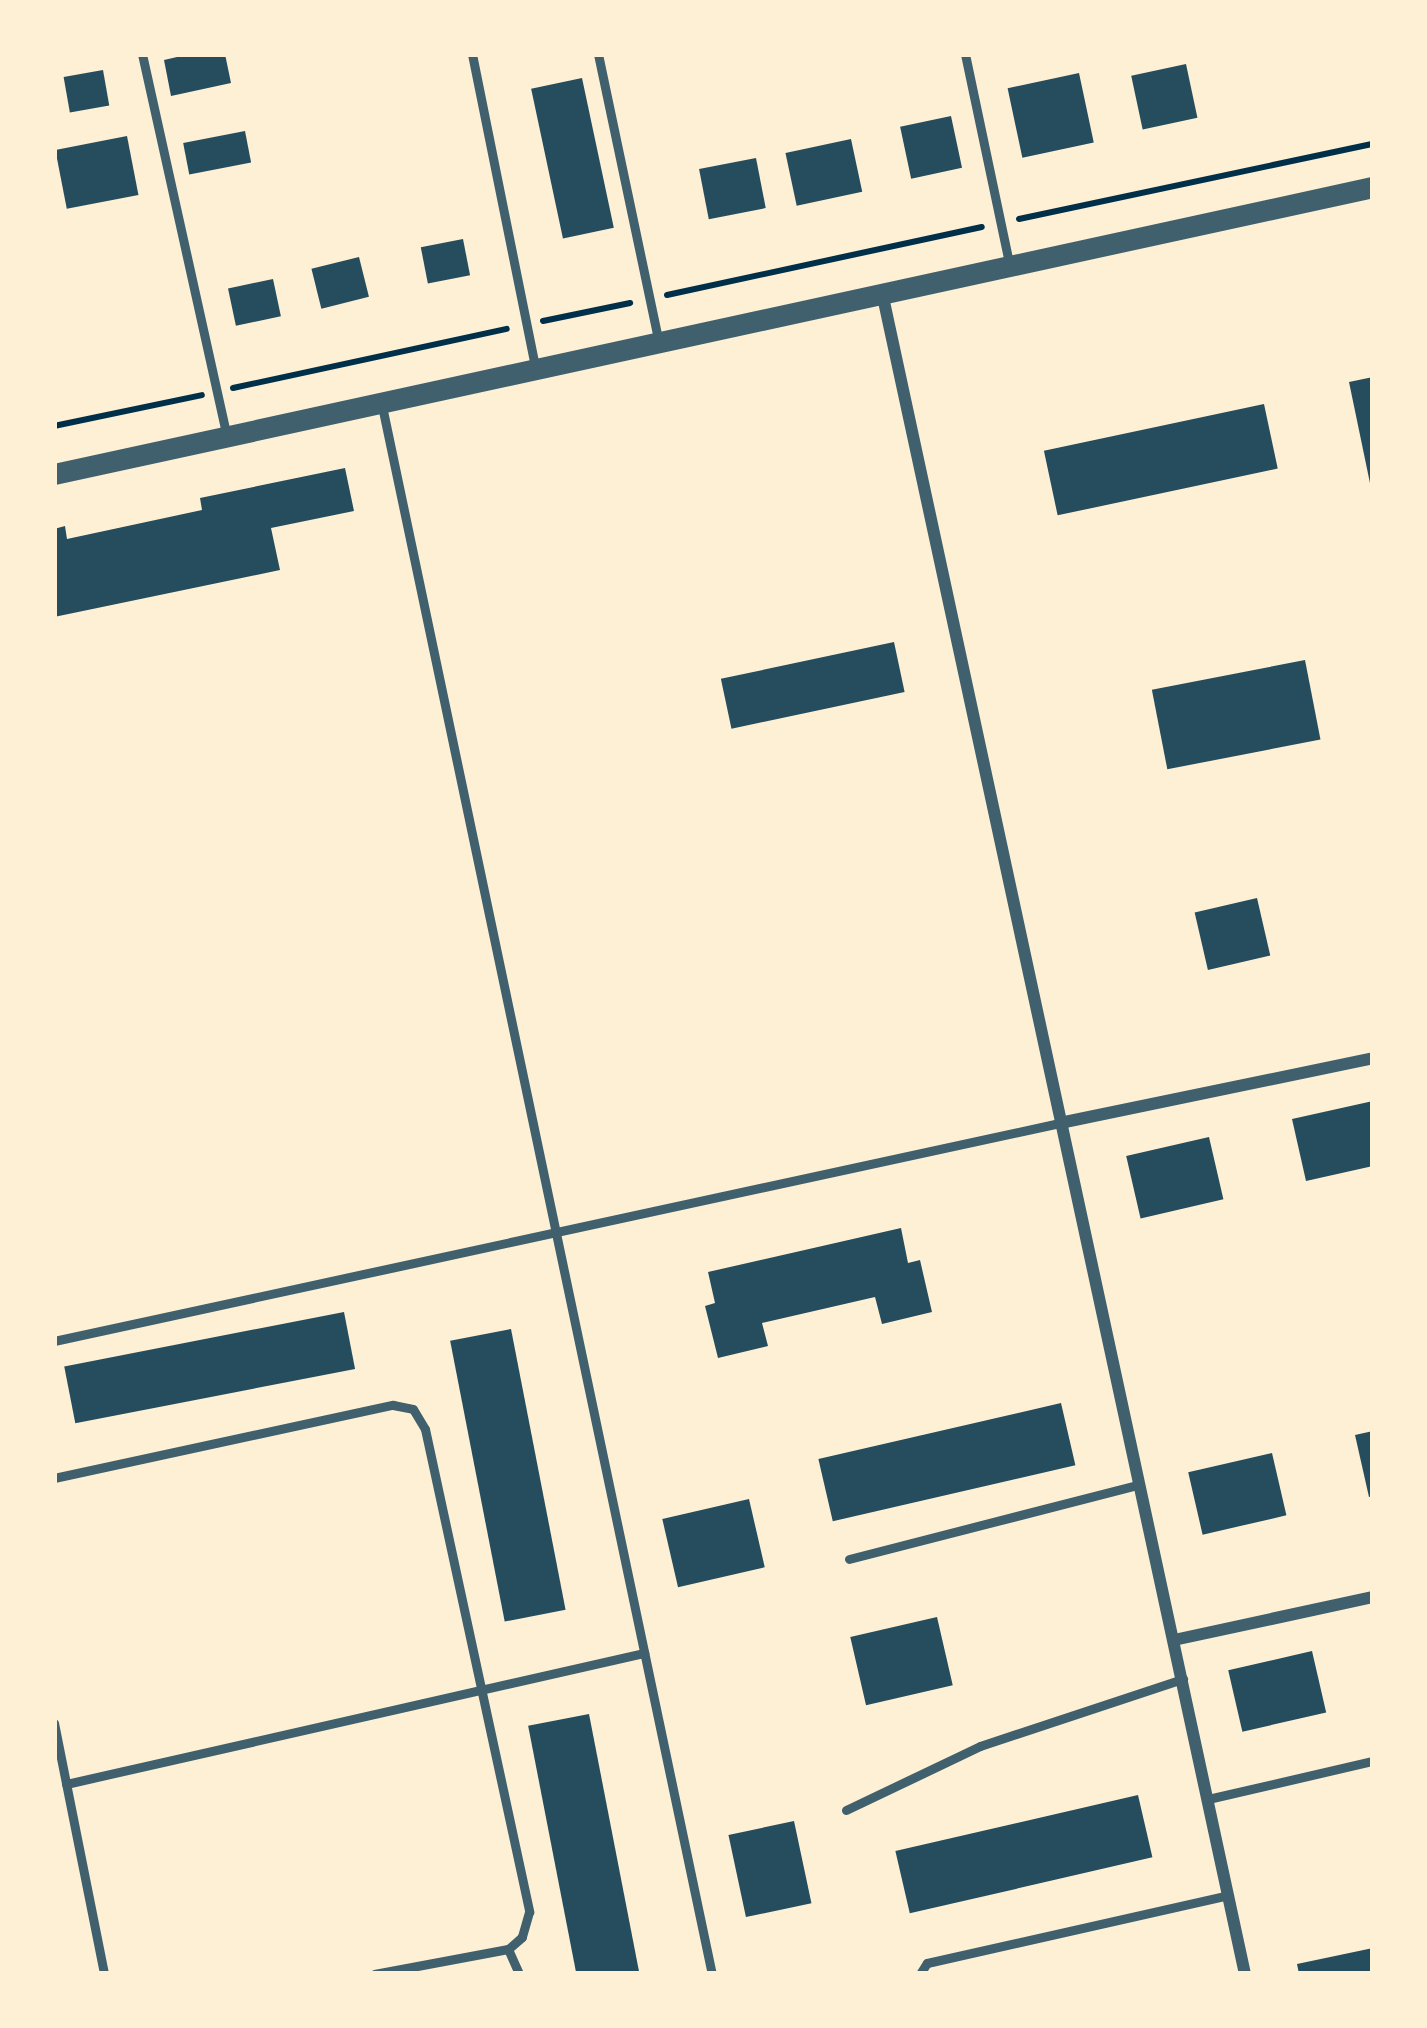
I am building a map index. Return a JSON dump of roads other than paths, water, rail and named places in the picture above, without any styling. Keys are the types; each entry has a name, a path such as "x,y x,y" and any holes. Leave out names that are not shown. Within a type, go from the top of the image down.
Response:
{"street":[{"path":"54,475 1373,187"},
{"path":"884,297 1245,1974"},
{"path":"1060,1123 1373,1058"},
{"path":"1174,1640 1373,1597"}],"lane":[{"path":"142,54 226,437"},
{"path":"472,54 536,371"},
{"path":"598,54 659,344"},
{"path":"965,54 1010,268"},
{"path":"382,404 712,1974"},
{"path":"54,1341 1060,1123"},
{"path":"54,1478 393,1405 412,1409 425,1429 529,1912 522,1937 508,1948 374,1974"},
{"path":"849,1559 1137,1485"},
{"path":"67,1784 482,1685 644,1653"},
{"path":"846,1810 980,1747 1183,1679"},
{"path":"54,1723 104,1974"},
{"path":"1208,1799 1373,1761"},
{"path":"920,1974 927,1964 1228,1895"},
{"path":"508,1948 519,1974"}]}
